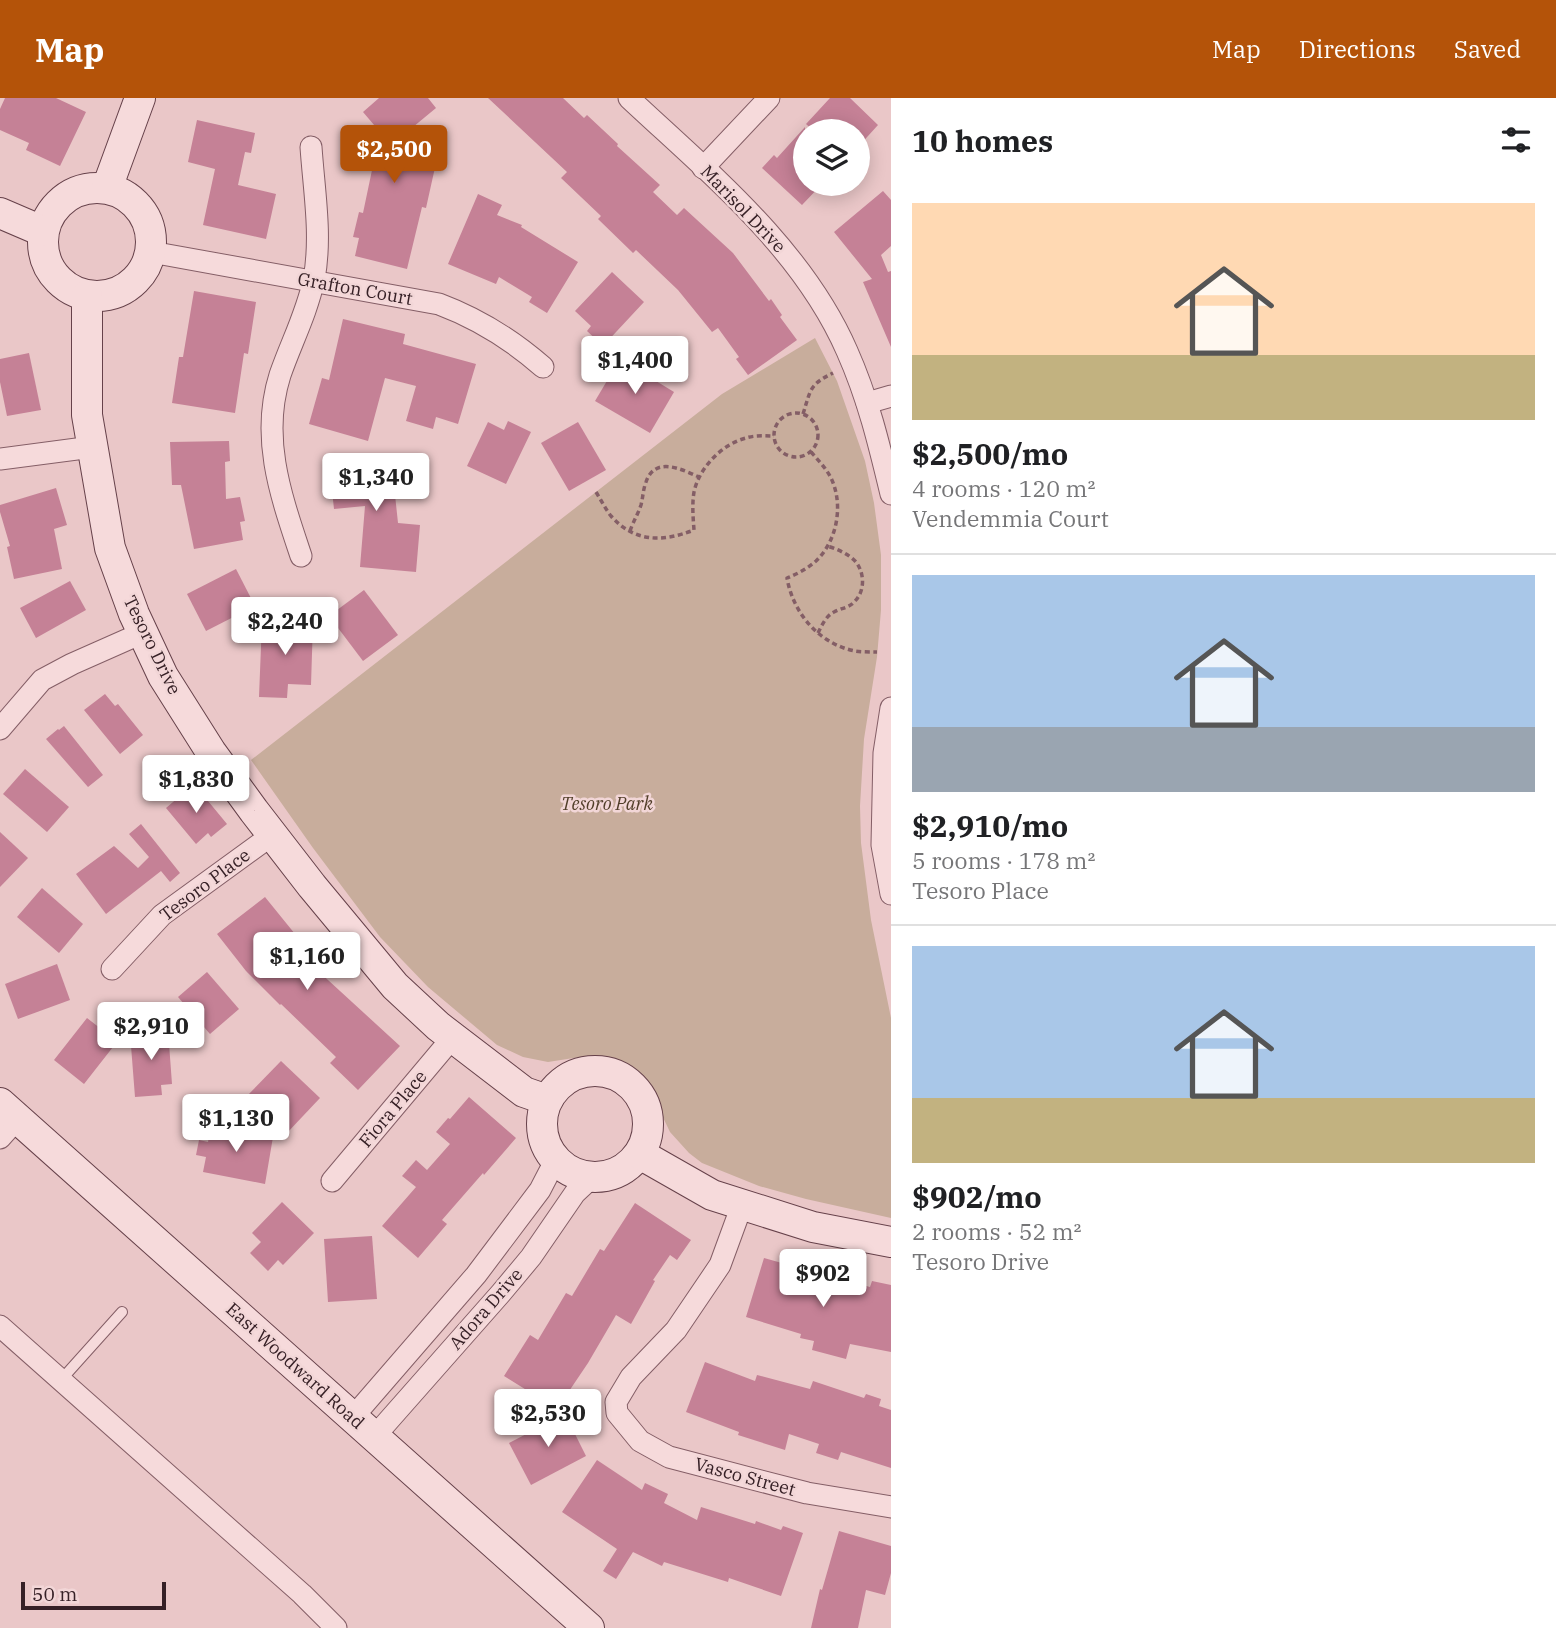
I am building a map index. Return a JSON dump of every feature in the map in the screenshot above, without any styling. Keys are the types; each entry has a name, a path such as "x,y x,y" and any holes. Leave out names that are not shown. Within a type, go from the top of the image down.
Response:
{"street":[{"path":"107,188 139,98"},
{"name":"Marisol Drive","path":"629,98 759,220 801,272 847,350 874,423 891,494"},
{"path":"704,168 769,98"},
{"path":"301,556 281,497 272,427 279,378 296,336 313,281 318,249 311,147"},
{"path":"87,187 107,188 125,195 142,211 150,229 151,252 142,273 128,287 107,296 87,296 69,289 51,273 42,251 42,231 50,212 66,196 87,187"},
{"path":"0,212 42,231"},
{"name":"Grafton Court","path":"151,252 439,304 463,313 518,345 543,367"},
{"name":"Tesoro Drive","path":"87,296 87,415 110,548 134,614 163,676 211,752 272,835 395,986 453,1037 524,1092 547,1100"},
{"path":"867,403 891,396"},
{"path":"0,459 92,447"},
{"path":"0,729 42,680 142,633"},
{"path":"891,708 884,753 887,831 882,845 891,894"},
{"name":"Tesoro Place","path":"112,969 162,915 272,835"},
{"name":"Fiora Place","path":"332,1181 453,1037"},
{"path":"588,1071 605,1071 622,1077 635,1089 645,1104 649,1121 647,1138 640,1154 619,1173 605,1177 591,1178 566,1169 555,1161 546,1147 542,1116 547,1100 557,1086 571,1076 588,1071"},
{"name":"East Woodward Road","path":"6,1120 364,1427 589,1628"},
{"path":"640,1154 712,1195 813,1227 891,1242"},
{"name":"Adora Drive","path":"364,1427 540,1190 555,1161"},
{"name":"Adora Drive","path":"364,1427 501,1293 531,1257 575,1193 591,1178"},
{"name":"Vasco Street","path":"743,1205 720,1265 677,1330 631,1377 616,1402 617,1413 640,1441 669,1457 807,1493 891,1507"},
{"path":"0,1326 302,1594 335,1628"}],"lane":[{"path":"61,1380 122,1312"}],"path":[{"path":"803,414 812,387 817,381 833,373"},
{"path":"788,414 803,414 815,423 819,437 811,452 800,457 786,455 780,451 774,436 777,423 782,418 788,414"},
{"path":"596,492 610,515 630,531 665,539 676,537 694,530 695,488 708,464 733,443 746,438 774,436"},
{"path":"811,452 833,480 837,521 827,546 815,562 800,573 787,578 788,587 796,607 818,633 854,651 877,652"},
{"path":"630,531 650,474 667,466 699,477"},
{"path":"818,633 831,614 853,604 863,585 862,574 856,563 827,546"}],"green space":[{"name":"Tesoro Park","path":"815,338 837,381 865,461 881,555 881,610 877,657 864,739 860,806 861,843 871,920 891,1018 891,1218 759,1186 702,1163 670,1132 646,1082 620,1063 600,1057 548,1062 523,1057 497,1045 428,987 380,937 251,760 722,394"}],"building":[{"path":"5,98 56,98 86,112 60,166 26,150 29,143 0,130 0,109"},
{"path":"379,98 428,98 436,108 384,151 436,163 426,208 422,207 407,269 355,256 359,238 353,237 359,212 363,213 380,132 363,112"},
{"path":"488,98 563,98 584,118 587,115 660,185 653,192 677,215 684,208 733,253 769,301 771,299 797,340 748,375 718,328 712,332 678,290 636,250 633,253 598,219 601,216 561,178 567,172"},
{"path":"830,98 850,98 878,125 870,134 870,119 811,119"},
{"path":"197,120 255,133 251,153 245,152 238,185 276,194 266,239 203,225 215,169 188,162"},
{"path":"793,140 793,196 811,196 802,205 762,168 774,155 777,158"},
{"path":"883,191 891,200 891,246 881,255 888,272 891,271 891,347 863,282 872,279 834,232"},
{"path":"478,194 502,205 497,215 522,225 521,227 578,262 547,313 529,302 532,297 499,277 496,284 448,264"},
{"path":"612,272 644,302 603,346 587,331 591,326 575,311"},
{"path":"194,291 256,302 248,354 244,353 235,413 172,403"},
{"path":"343,319 405,334 403,344 476,364 458,424 436,417 433,429 406,421 416,386 385,378 368,441 309,424 322,378 329,380"},
{"path":"29,353 41,410 7,416 0,382 0,359"},
{"path":"620,359 674,392 650,433 595,401"},
{"path":"508,421 531,432 506,484 467,466 488,422 504,430"},
{"path":"578,422 606,470 569,491 541,443"},
{"path":"229,441 230,461 225,462 226,499 240,497 245,521 240,522 243,540 194,549 181,485 172,485 170,442"},
{"path":"391,457 398,523 420,525 416,572 360,567 365,506 334,509 329,463"},
{"path":"56,488 67,525 54,529 62,569 14,579 7,547 10,546 0,505"},
{"path":"236,569 255,606 206,631 187,594"},
{"path":"70,581 86,610 36,638 20,608"},
{"path":"364,590 398,635 363,661 329,616"},
{"path":"262,621 313,622 311,685 288,684 287,698 259,697"},
{"path":"105,694 115,706 118,704 143,735 120,754 84,710"},
{"path":"64,726 103,775 88,787 46,739"},
{"path":"25,769 69,807 47,832 3,794"},
{"path":"194,784 227,824 211,837 208,833 196,844 166,808"},
{"path":"141,824 180,873 170,882 161,871 106,914 76,874 114,846 138,868 149,857 129,834"},
{"path":"0,832 28,858 0,887"},
{"path":"42,888 83,924 59,953 17,917"},
{"path":"265,897 295,934 323,962 316,969 400,1046 358,1090 330,1063 336,1057 246,971 217,934"},
{"path":"57,964 70,1000 18,1019 5,984"},
{"path":"207,972 239,1009 210,1034 178,997"},
{"path":"87,1018 105,1032 108,1028 120,1038 84,1084 54,1060"},
{"path":"168,1030 172,1084 161,1085 162,1095 135,1097 130,1033"},
{"path":"281,1061 320,1098 286,1134 247,1096"},
{"path":"469,1097 516,1138 442,1220 447,1224 418,1258 382,1226 416,1187 402,1176 416,1160 427,1170 450,1144 436,1132"},
{"path":"211,1125 273,1137 265,1184 203,1172 206,1157 196,1155 199,1140 208,1142"},
{"path":"282,1202 314,1233 283,1265 278,1260 268,1271 250,1253 261,1242 252,1233"},
{"path":"635,1203 691,1240 677,1260 670,1255 653,1280 655,1281 631,1324 616,1315 557,1409 504,1376 530,1335 538,1340 566,1293 572,1296 600,1249 604,1251"},
{"path":"372,1236 377,1299 328,1302 324,1239"},
{"path":"764,1258 811,1269 808,1280 837,1287 840,1279 870,1287 872,1281 891,1285 891,1352 850,1344 846,1359 812,1350 814,1341 800,1338 801,1334 746,1317"},
{"path":"705,1362 755,1381 757,1375 810,1389 813,1381 864,1398 866,1394 881,1399 879,1406 891,1410 891,1468 841,1452 838,1460 816,1453 819,1444 789,1434 785,1450 738,1435 739,1432 686,1412"},
{"path":"565,1414 586,1456 531,1485 509,1443"},
{"path":"597,1460 642,1490 645,1483 668,1494 664,1503 697,1520 701,1507 755,1524 756,1521 781,1530 783,1526 803,1533 781,1596 729,1578 728,1582 664,1562 662,1566 633,1552 616,1579 603,1571 617,1549 562,1512"},
{"path":"839,1531 891,1546 891,1573 885,1595 866,1590 858,1628 811,1628 820,1589 822,1590"}]}
